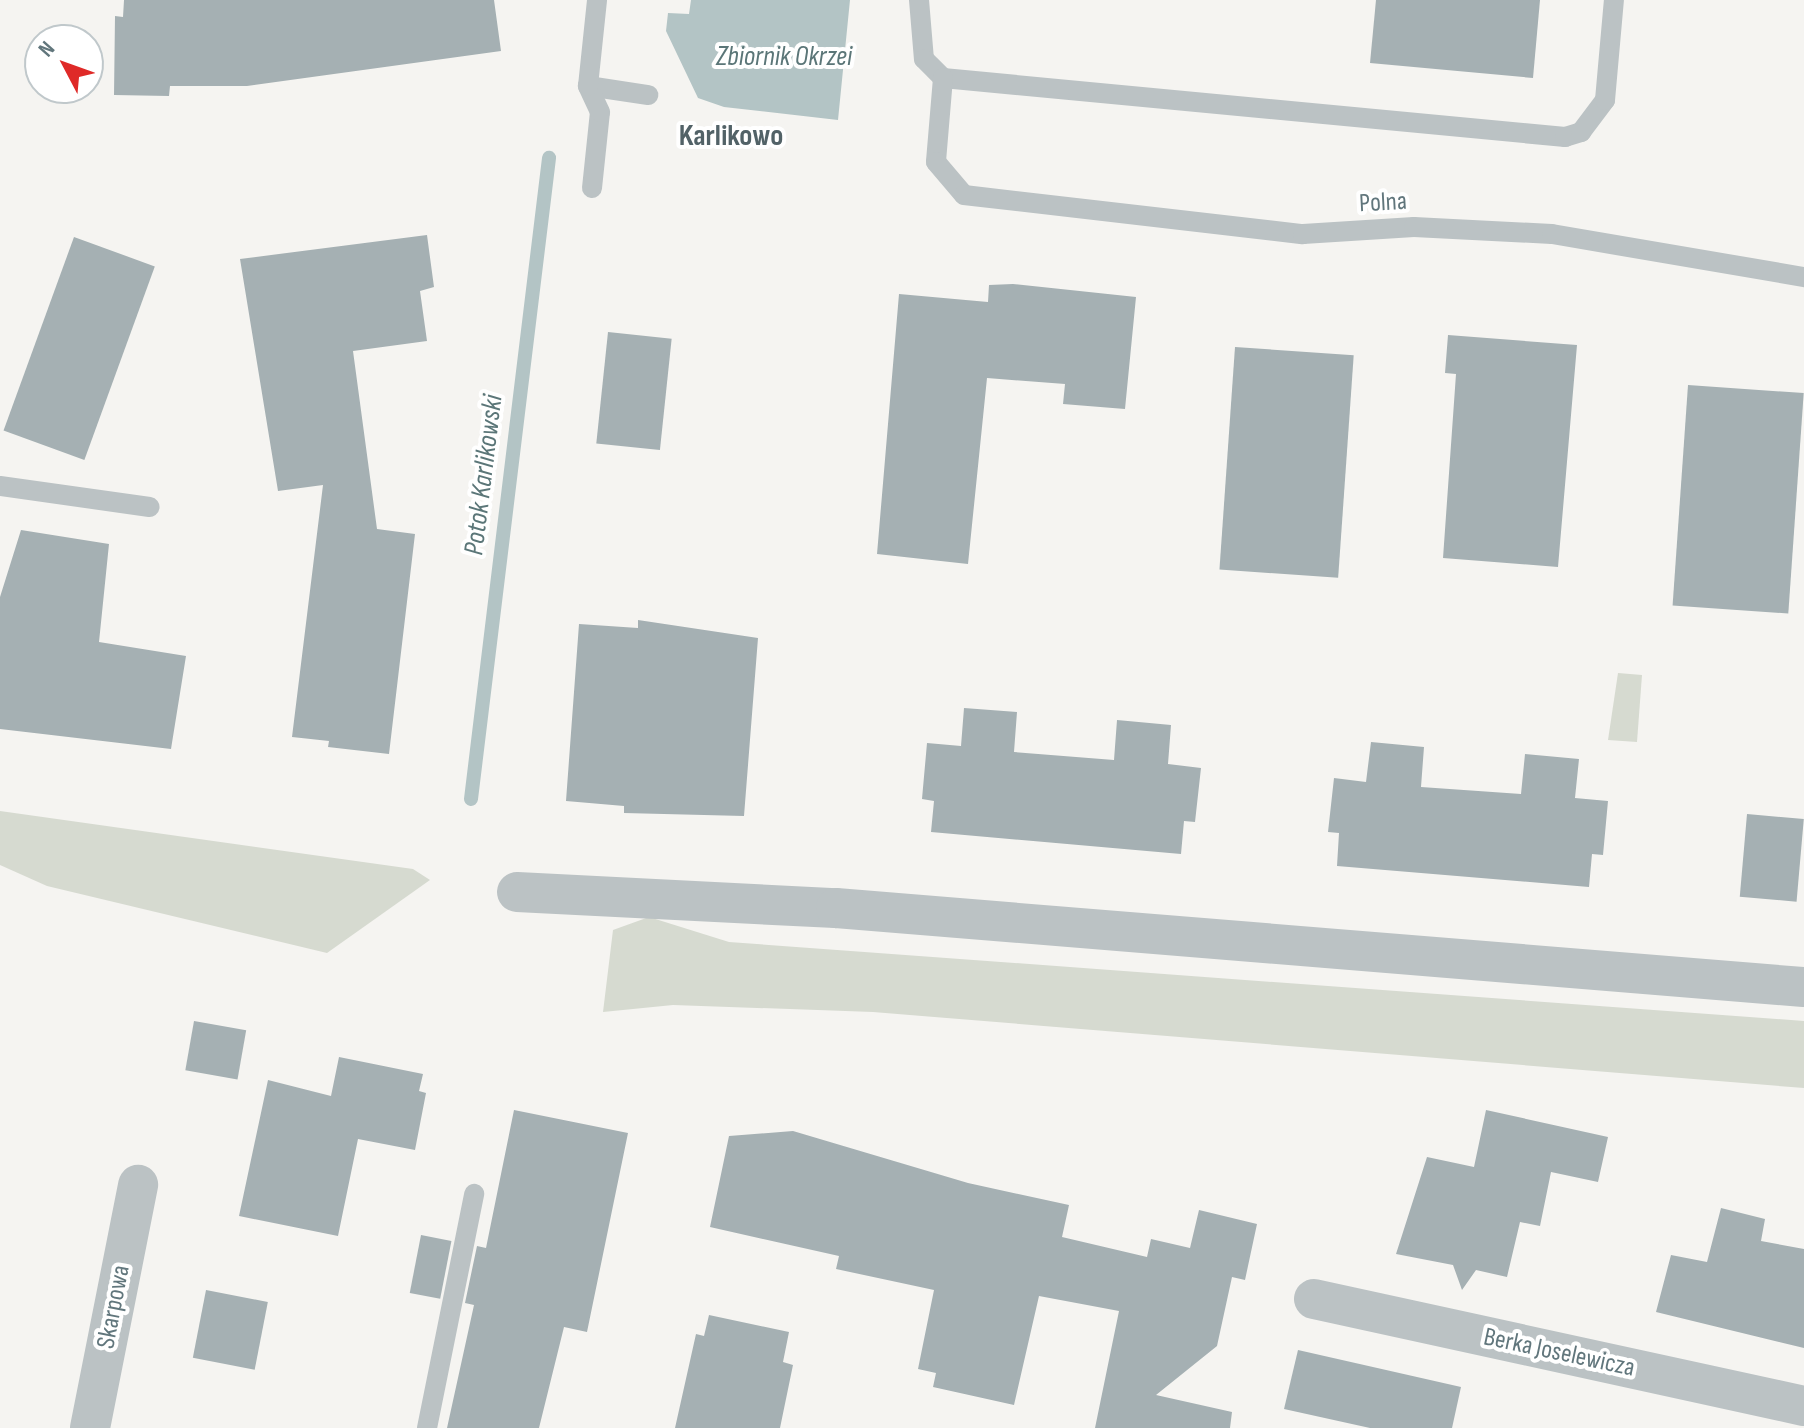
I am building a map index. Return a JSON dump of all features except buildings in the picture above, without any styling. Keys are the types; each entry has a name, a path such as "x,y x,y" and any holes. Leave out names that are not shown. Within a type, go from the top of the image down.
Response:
{"street":[{"path":"517,892 836,908 1804,987"},
{"name":"Skarpowa","path":"90,1428 138,1185"},
{"name":"Berka Joselewicza","path":"1314,1299 1804,1406"}],"lane":[{"path":"592,188 600,112 588,86 597,0"},
{"path":"919,0 924,59 943,78 1565,137 1581,132 1605,100 1614,0"},
{"name":"Polna","path":"943,78 936,162 964,195 1303,234 1414,227 1552,234 1804,277"},
{"path":"588,86 648,95"},
{"path":"0,486 150,507"},
{"path":"427,1428 474,1194"}],"shaded area":[{"path":"1618,673 1642,675 1637,742 1608,740"},
{"path":"0,811 413,869 430,880 327,953 47,886 0,865"},
{"path":"649,917 729,942 1804,1021 1804,1088 873,1012 673,1005 603,1012 613,930"}],"water":[{"name":"Zbiornik Okrzei","path":"691,0 850,0 838,120 724,107 698,98 666,31 668,13 689,14"}],"waterway":[{"name":"Potok Karlikowski","path":"471,799 549,158"}],"district":[{"name":"Karlikowo","path":"731,136"}]}
